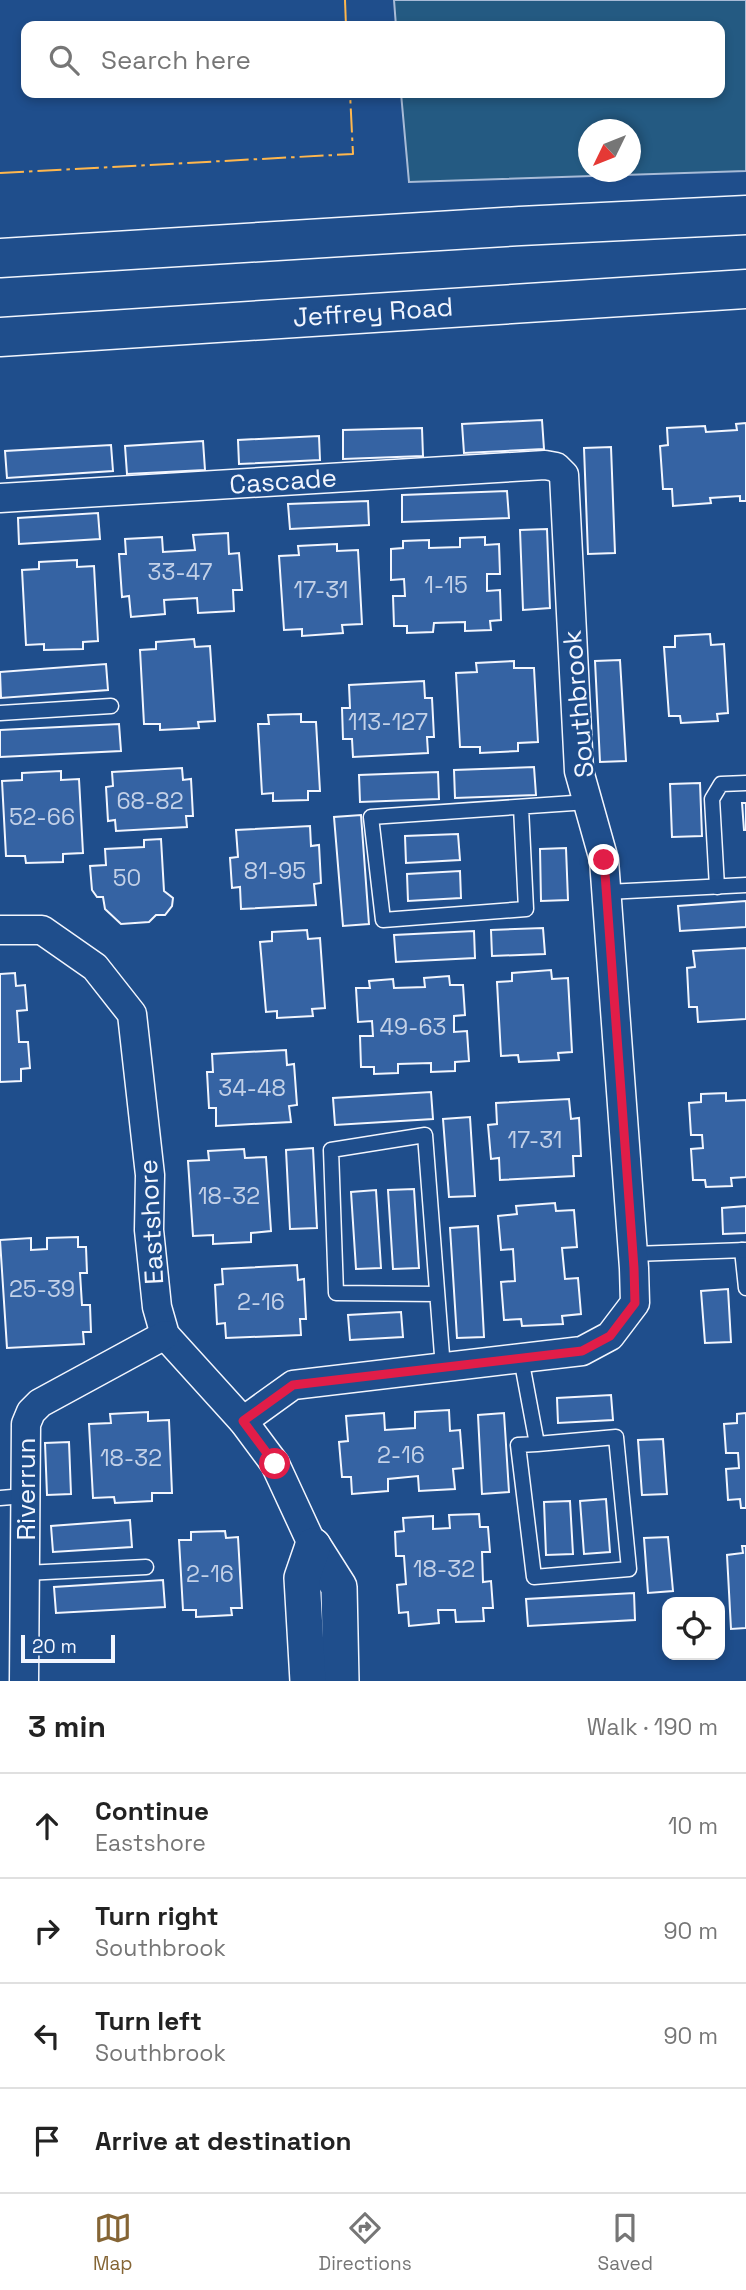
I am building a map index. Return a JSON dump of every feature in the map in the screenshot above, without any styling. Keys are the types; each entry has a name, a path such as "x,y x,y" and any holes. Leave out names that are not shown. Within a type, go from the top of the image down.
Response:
{"main road":[{"path":"0,258 746,215"},
{"name":"Jeffrey Road","path":"0,337 746,289"}],"street":[{"name":"Cascade","path":"0,498 545,465 556,467 564,475"},
{"name":"Southbrook","path":"243,1421 293,1385 582,1351 610,1336 635,1303 604,860 579,771 564,475"},
{"name":"Eastshore","path":"0,930 42,930 95,967 132,1014 150,1175 149,1230 157,1307 165,1335 243,1421 275,1464 313,1546 339,1587 341,1681"},
{"name":"Riverrun","path":"23,1681 25,1573 12,1497 26,1424 31,1412 40,1403 165,1335"},
{"path":"308,1681 302,1578 313,1546"}],"lane":[{"path":"0,713 111,706"},
{"path":"717,887 712,799 721,784 746,783"},
{"path":"521,807 526,909 383,920 371,817 588,802"},
{"path":"607,892 746,885"},
{"path":"437,1294 337,1293 331,1150 425,1135 443,1368"},
{"path":"633,1254 744,1250 746,1288"},
{"path":"521,1359 537,1444"},
{"path":"616,1437 629,1569 534,1577 518,1445 537,1444 616,1437"},
{"path":"25,1573 146,1567"}],"shaded area":[{"path":"394,0 746,0 746,171 641,174 641,119 578,119 578,176 409,182 401,98 725,98 725,21 396,21"}],"building":[{"path":"542,420 544,449 464,453 462,424"},
{"path":"746,423 746,501 740,501 740,496 710,498 711,503 673,506 672,489 663,489 660,446 668,445 667,428 705,426 706,432 737,430 736,424"},
{"path":"422,428 423,456 343,459 343,430"},
{"path":"319,436 320,460 239,464 238,440"},
{"path":"203,441 205,470 127,474 125,446"},
{"path":"111,445 113,471 7,478 5,451"},
{"path":"611,447 615,553 588,554 584,448"},
{"path":"507,491 509,518 402,522 402,495"},
{"path":"368,501 369,525 290,529 288,504"},
{"path":"98,513 100,539 19,544 18,518"},
{"path":"547,529 550,608 523,610 520,530"},
{"path":"228,533 229,554 239,553 242,590 233,590 234,611 198,613 197,598 164,600 165,614 131,617 129,596 122,597 119,554 126,554 125,539 162,537 163,552 195,550 193,535"},
{"path":"485,537 485,545 499,544 500,574 487,574 487,591 500,590 501,620 490,621 491,630 465,631 465,622 434,623 433,632 407,633 407,626 394,626 393,596 405,596 404,579 391,580 391,549 403,548 403,541 429,540 429,548 460,547 460,538"},
{"path":"337,544 337,551 358,550 362,624 342,625 343,633 302,636 302,629 284,630 279,556 299,555 298,546"},
{"path":"77,560 77,567 94,566 98,641 83,642 83,649 44,650 44,644 26,645 22,570 39,569 39,562"},
{"path":"710,634 711,645 724,644 728,713 717,714 718,721 681,723 680,716 669,716 664,647 675,647 675,636"},
{"path":"194,639 195,647 210,646 215,721 198,722 199,728 160,730 160,724 144,724 140,650 156,649 156,642"},
{"path":"620,660 626,761 600,762 595,661"},
{"path":"514,661 514,668 534,668 538,742 518,743 518,751 480,753 480,747 460,747 456,673 477,672 476,663"},
{"path":"106,664 108,690 1,698 0,672"},
{"path":"424,681 425,698 432,698 434,737 427,737 428,753 353,757 352,739 343,739 342,708 350,708 349,685"},
{"path":"301,714 301,722 316,722 320,791 308,791 308,800 273,801 273,793 262,794 258,724 269,724 268,715"},
{"path":"119,724 121,751 0,757 0,730"},
{"path":"534,767 536,795 455,798 454,770"},
{"path":"182,768 183,780 191,779 193,816 186,816 187,827 116,831 115,820 108,821 106,787 113,786 112,772"},
{"path":"61,771 61,780 79,779 83,853 63,854 63,862 26,863 25,856 6,856 2,781 22,780 22,773"},
{"path":"438,772 439,799 360,802 359,775"},
{"path":"700,783 702,836 672,837 670,784"},
{"path":"742,803 746,803 746,830 744,830"},
{"path":"361,815 369,924 343,926 334,817"},
{"path":"310,826 311,846 319,845 321,883 314,884 316,905 241,909 240,887 232,888 230,858 238,857 236,830"},
{"path":"458,834 460,860 406,863 405,836"},
{"path":"161,839 164,891 173,898 172,906 165,915 156,915 149,922 121,924 105,909 103,897 97,897 92,890 90,866 106,865 105,849 144,847 144,840"},
{"path":"566,848 568,900 541,901 540,849"},
{"path":"460,871 461,898 408,901 407,874"},
{"path":"746,901 746,927 680,931 678,906"},
{"path":"543,928 545,954 492,956 491,930"},
{"path":"307,930 308,939 320,938 325,1008 312,1009 313,1016 277,1018 277,1011 266,1012 260,942 272,941 272,932"},
{"path":"474,931 475,958 396,962 394,935"},
{"path":"746,948 746,1019 698,1022 697,1007 689,1007 687,968 695,967 693,951"},
{"path":"551,970 552,979 568,978 572,1052 558,1053 559,1060 519,1062 518,1055 501,1056 497,982 512,981 512,973"},
{"path":"15,973 16,986 25,985 27,1010 17,1011 19,1042 28,1042 30,1068 21,1069 21,1081 0,1082 0,974"},
{"path":"449,976 450,985 463,985 465,1015 454,1016 454,1032 467,1031 469,1061 455,1062 455,1071 431,1072 431,1063 398,1064 398,1073 374,1074 374,1067 361,1067 360,1036 373,1036 372,1021 358,1022 356,988 370,988 369,981 393,979 394,988 425,987 424,978"},
{"path":"286,1050 287,1065 294,1064 297,1105 289,1106 291,1122 216,1126 216,1108 209,1108 207,1072 213,1072 212,1054"},
{"path":"431,1092 433,1119 335,1125 333,1098"},
{"path":"726,1093 726,1101 746,1100 746,1177 731,1178 732,1186 706,1187 705,1180 693,1180 691,1149 703,1148 702,1135 691,1135 689,1103 701,1102 701,1094"},
{"path":"569,1099 571,1119 579,1118 581,1156 573,1156 574,1176 500,1180 499,1158 491,1159 488,1125 497,1124 496,1103"},
{"path":"470,1117 475,1196 449,1197 443,1119"},
{"path":"313,1148 317,1228 290,1229 286,1150"},
{"path":"244,1149 245,1158 266,1157 271,1231 251,1233 251,1242 213,1244 213,1235 193,1236 188,1161 209,1160 208,1151"},
{"path":"414,1189 419,1268 393,1269 388,1190"},
{"path":"376,1190 381,1268 356,1269 351,1192"},
{"path":"555,1203 556,1211 574,1210 577,1247 562,1248 565,1279 578,1278 581,1314 562,1316 563,1324 522,1326 521,1319 504,1320 501,1282 515,1281 513,1249 501,1250 498,1216 517,1214 516,1206"},
{"path":"746,1206 746,1233 723,1234 722,1208"},
{"path":"478,1226 484,1337 457,1338 450,1228"},
{"path":"78,1237 78,1247 86,1247 87,1273 80,1273 82,1305 90,1305 91,1332 83,1332 84,1344 7,1348 0,1240 31,1238 31,1250 47,1249 47,1238"},
{"path":"297,1265 298,1280 304,1279 306,1319 300,1319 301,1335 226,1338 225,1323 217,1324 215,1285 223,1284 222,1269"},
{"path":"728,1289 731,1342 705,1343 701,1291"},
{"path":"401,1312 403,1337 350,1340 348,1315"},
{"path":"611,1395 613,1420 558,1423 557,1398"},
{"path":"449,1410 450,1431 460,1430 463,1468 453,1469 455,1489 419,1491 418,1476 388,1479 388,1491 352,1494 351,1477 342,1477 339,1442 348,1441 346,1416 384,1413 385,1430 415,1428 415,1412"},
{"path":"148,1412 148,1421 169,1420 172,1493 152,1493 152,1501 115,1503 114,1497 93,1498 89,1424 111,1423 110,1414"},
{"path":"504,1413 509,1492 482,1494 478,1415"},
{"path":"746,1413 746,1508 741,1508 740,1499 728,1500 726,1469 739,1468 738,1453 726,1453 724,1424 737,1423 737,1414"},
{"path":"663,1439 667,1494 642,1495 638,1440"},
{"path":"69,1442 71,1494 47,1495 45,1443"},
{"path":"606,1499 610,1552 584,1554 580,1501"},
{"path":"570,1501 573,1554 546,1555 544,1502"},
{"path":"479,1514 480,1527 488,1527 490,1552 482,1552 483,1582 491,1581 493,1608 483,1608 484,1621 456,1622 455,1610 438,1610 439,1623 409,1626 408,1612 399,1613 397,1585 406,1584 404,1556 396,1556 395,1532 404,1531 403,1518 433,1516 433,1529 450,1528 449,1515"},
{"path":"130,1520 132,1547 53,1552 51,1526"},
{"path":"225,1531 226,1538 238,1537 242,1608 231,1608 232,1615 196,1617 196,1610 183,1610 179,1540 191,1540 191,1532"},
{"path":"668,1537 673,1591 648,1593 644,1538"},
{"path":"742,1546 746,1546 746,1628 731,1629 727,1555 743,1553"},
{"path":"163,1580 165,1607 56,1613 54,1587"},
{"path":"634,1593 635,1620 528,1626 526,1599"}],"power":[{"path":"345,0 346,21"},
{"path":"0,173 353,154 350,98"}],"route":[{"path":"275,1464 243,1421 293,1385 582,1351 610,1336 635,1303 604,860"}]}
